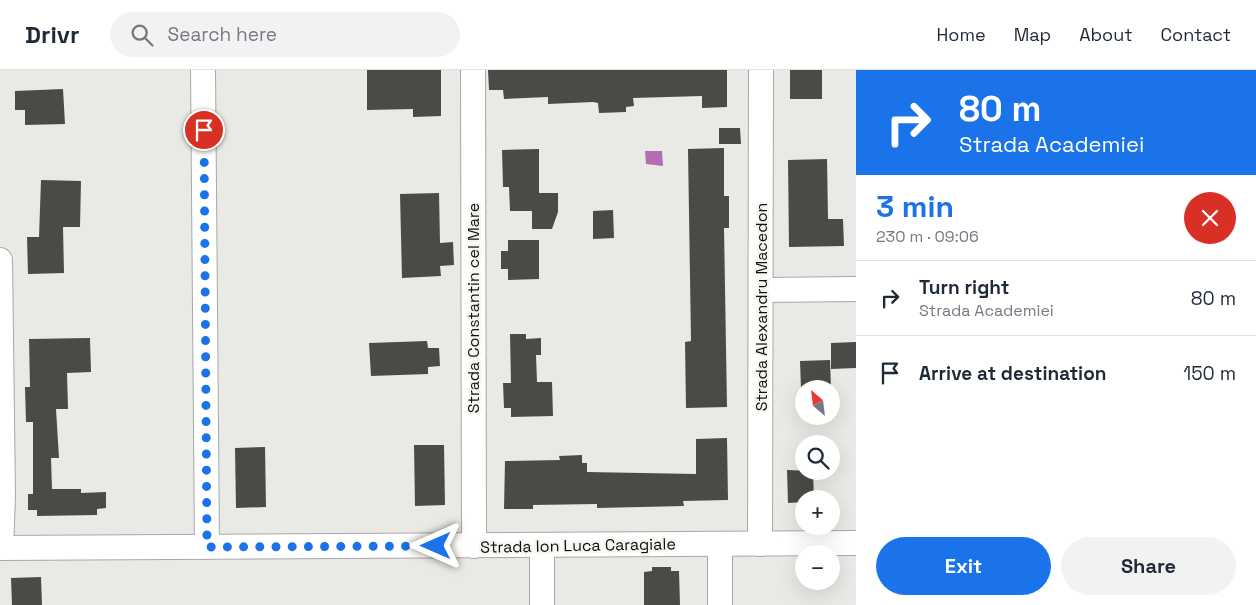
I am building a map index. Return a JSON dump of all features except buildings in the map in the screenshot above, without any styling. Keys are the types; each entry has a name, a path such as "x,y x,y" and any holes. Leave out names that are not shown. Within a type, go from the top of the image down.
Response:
{"street":[{"path":"203,70 207,547"},
{"name":"Strada Constantin cel Mare","path":"473,70 474,546"},
{"name":"Strada Alexandru Macedon","path":"760,544 761,70"},
{"path":"0,260 3,496 1,548"},
{"path":"761,290 856,289"},
{"name":"Strada Ion Luca Caragiale","path":"1,548 856,543"},
{"path":"720,544 720,605"},
{"path":"542,545 542,605"}],"shaded area":[{"path":"645,151 662,151 663,166 646,164"}],"route":[{"path":"204,130 207,547 436,546"}]}
